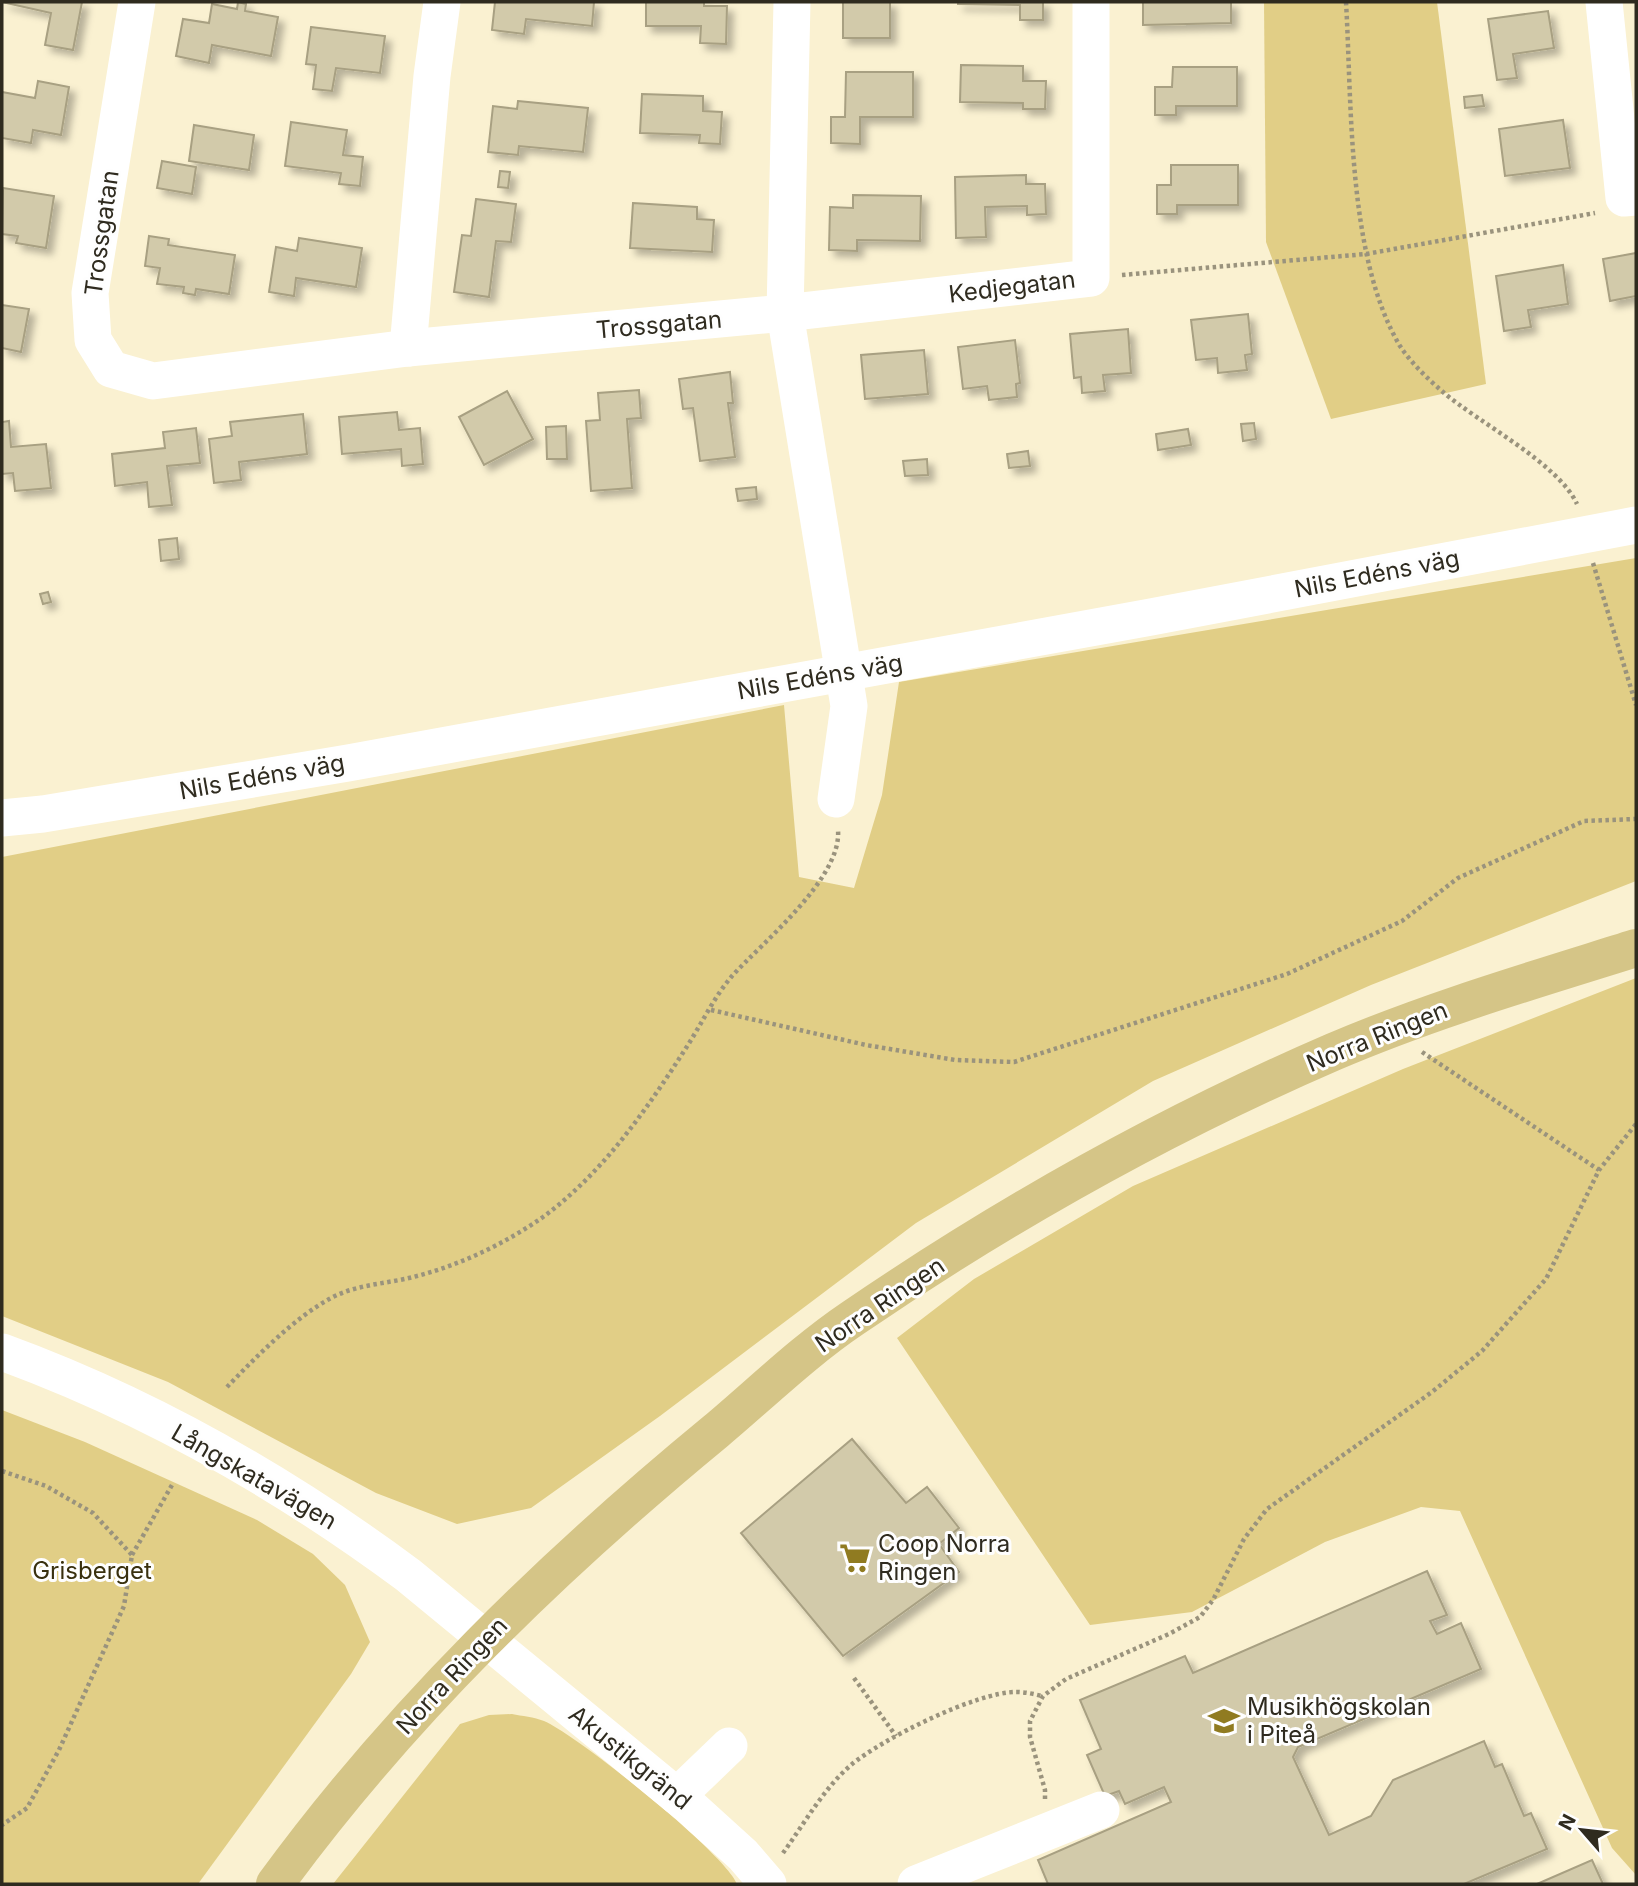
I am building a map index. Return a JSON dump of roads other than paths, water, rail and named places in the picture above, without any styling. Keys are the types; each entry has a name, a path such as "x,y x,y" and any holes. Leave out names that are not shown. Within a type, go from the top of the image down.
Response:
{"main road":[{"name":"Norra Ringen","path":"275,1884 433,1691 534,1589 662,1475 849,1320 1086,1172 1335,1051 1475,998 1636,948"}],"street":[{"name":"Trossgatan","path":"137,2 90,293 93,340 111,369 153,381 408,348 785,313"},
{"path":"408,348 432,76 442,2"},
{"path":"792,2 785,313 849,706 836,799"},
{"name":"Kedjegatan","path":"785,313 1091,278 1091,2"},
{"path":"1604,2 1630,197"},
{"name":"Nils Edéns väg","path":"2,818 43,814 348,763 845,673 1636,524"},
{"name":"Långskatavägen","path":"2,1352 44,1368 213,1448 364,1543 485,1640"},
{"name":"Akustikgränd","path":"485,1640 677,1797 765,1880"},
{"path":"677,1797 729,1746"},
{"path":"916,1884 1101,1810"}],"place":[{"name":"Coop Norra Ringen","path":"855,1558"},
{"name":"Musikhögskolan i Piteå","path":"1224,1721"}],"park label":[{"name":"Grisberget","path":"92,1571"}]}
